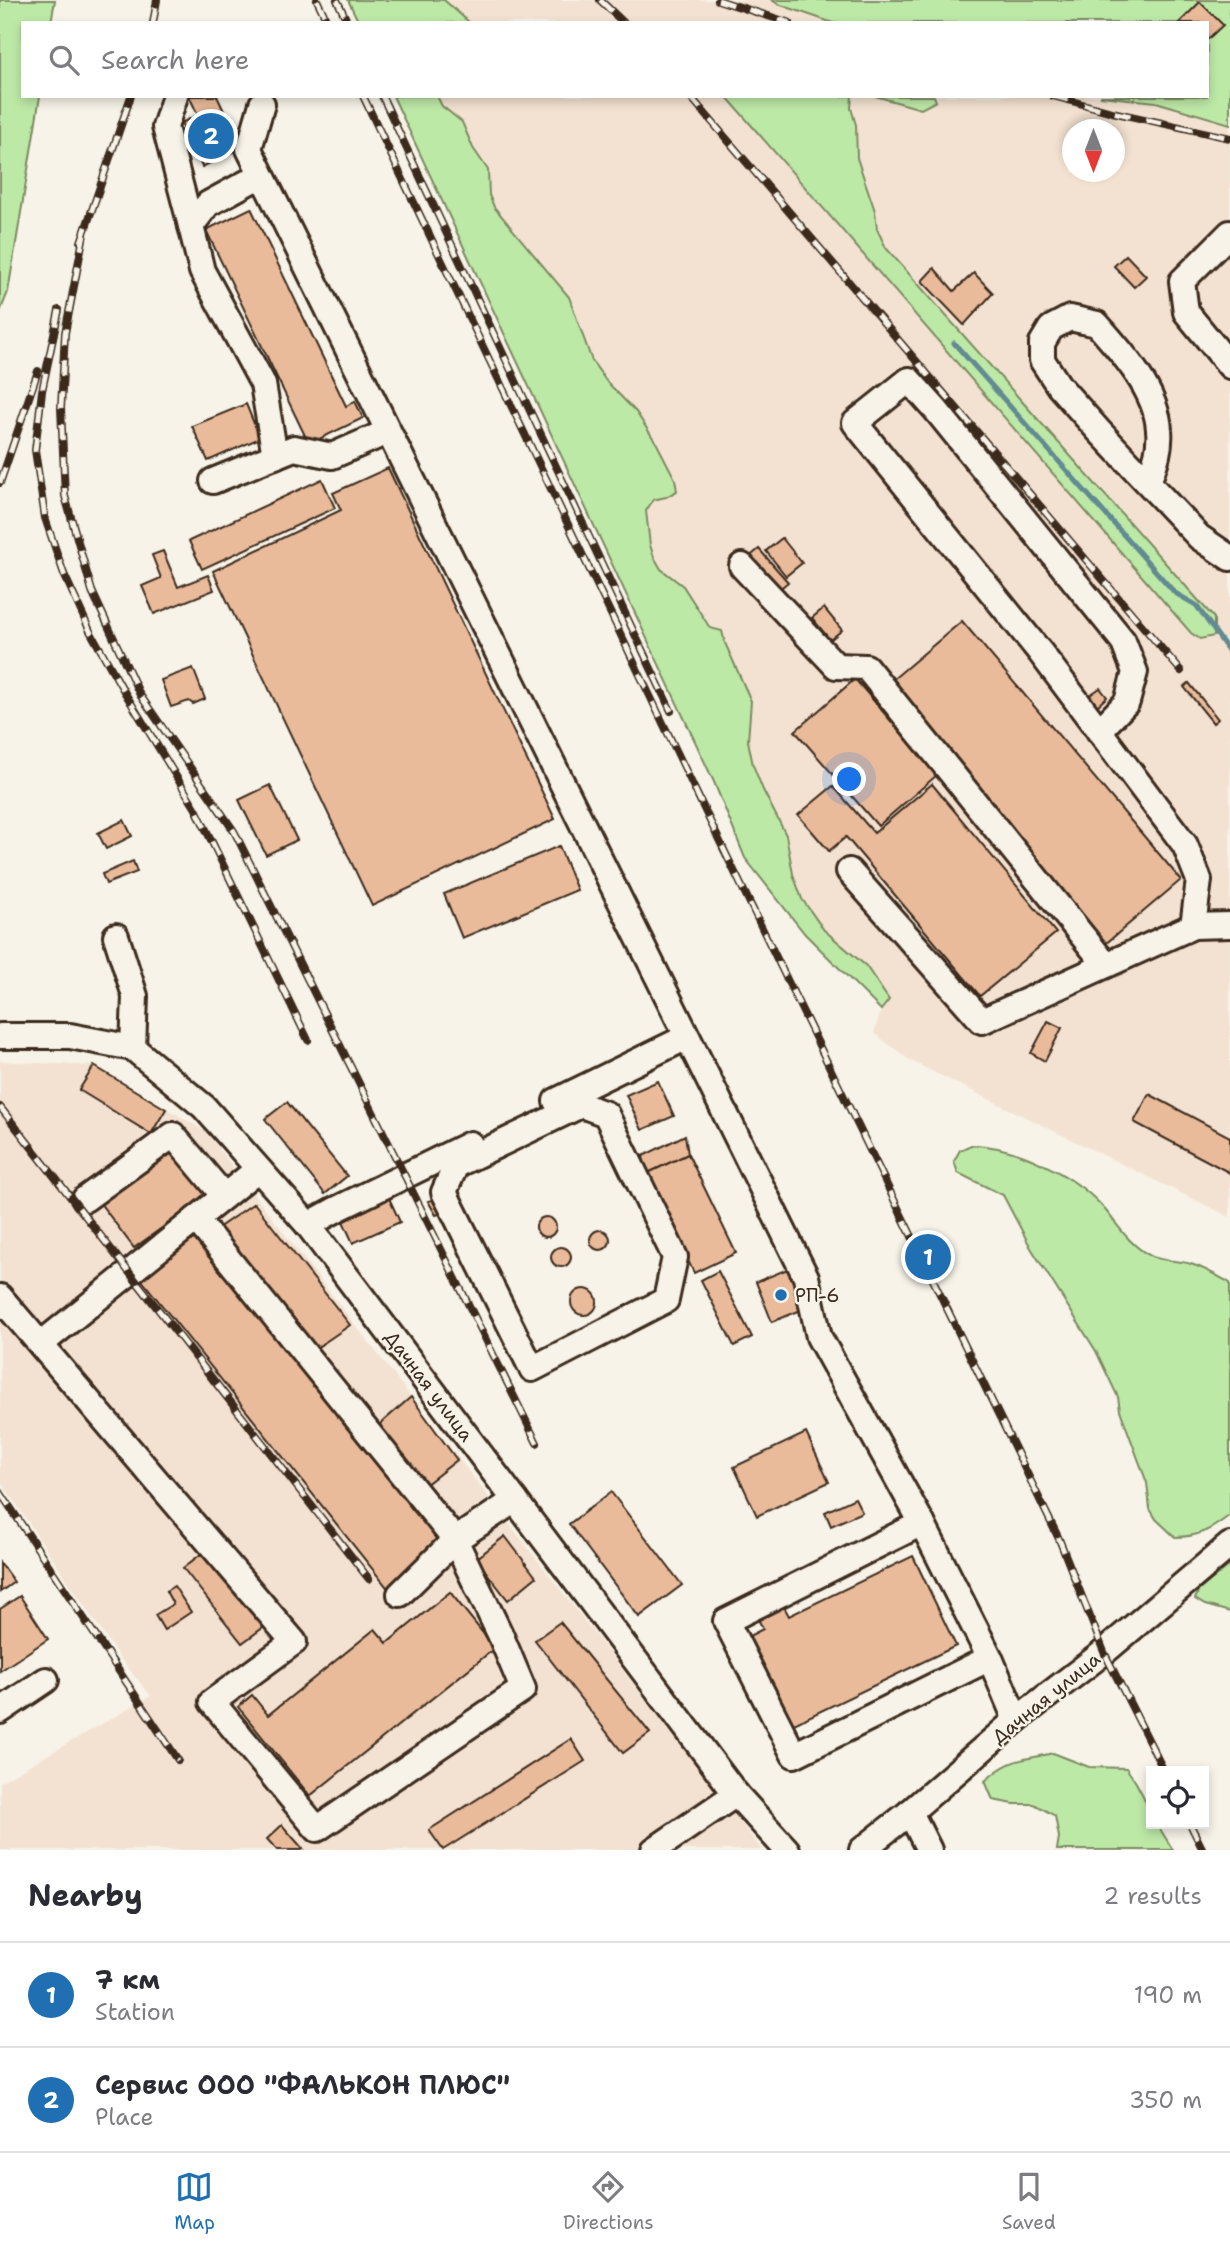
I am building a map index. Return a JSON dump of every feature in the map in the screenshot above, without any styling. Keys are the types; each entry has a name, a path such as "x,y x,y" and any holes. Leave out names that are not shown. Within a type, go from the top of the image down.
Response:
{"street":[{"path":"173,98 165,127 202,271 263,384 275,456"},
{"path":"262,104 249,149 806,1277 819,1337 922,1522 990,1658 1017,1720"},
{"path":"191,226 208,204 261,174"},
{"path":"1230,233 1182,281 1185,312 1230,366"},
{"path":"1148,483 1158,455 1160,429 1137,372 1097,324 1070,318 1051,328 1042,343 1042,360 1059,386 1148,483 1199,537 1230,558"},
{"path":"1099,731 1127,702 1135,672 1123,640 909,380 855,423 1040,652 1099,731 1185,845 1199,880 1193,926"},
{"path":"212,481 294,448 332,456 387,432"},
{"path":"742,566 836,666 866,667 1106,965"},
{"path":"849,871 982,1021 1193,926 1230,925"},
{"path":"116,936 135,996 134,1048"},
{"name":"Дачная улица","path":"0,1036 70,1036 134,1048 204,1107 308,1226 736,1794 787,1850"},
{"path":"308,1226 337,1209 687,1037"},
{"path":"581,1105 606,1114 675,1257 666,1300 532,1368 444,1192 456,1166 581,1105"},
{"path":"85,1199 173,1135 224,1196"},
{"path":"41,1344 258,1169"},
{"path":"0,1297 294,1642 212,1702 317,1829 523,1689 455,1540 196,1219"},
{"path":"400,1594 455,1540 515,1500"},
{"path":"922,1522 726,1620 794,1755 990,1658"},
{"name":"Дачная улица","path":"862,1850 1230,1545"},
{"path":"0,1711 46,1680"},
{"path":"654,1850 736,1794"},
{"path":"910,1812 929,1850"}],"shaded area":[{"path":"444,0 772,0 827,21 468,21"},
{"path":"438,98 1119,98 1156,102 1230,124 1230,1217 911,1061 874,1033 881,1010 889,1000 866,966 824,930 802,899 793,874 786,835 753,765 748,741 751,701 722,631 710,628 683,586 661,569 654,557 646,510 653,499 666,497 677,491 675,479 657,444 592,361 584,336 561,287 494,207 489,195 488,170 473,148 462,122 442,106"},
{"path":"0,1061 94,1066 205,1131 762,1850 0,1850 0,1782 151,1696 119,1657 0,1480"}],"green space":[{"path":"0,0 55,0 51,21 21,21 21,98 40,98 8,292 0,312"},
{"path":"348,0 444,0 468,21 358,21"},
{"path":"772,0 1230,0 1230,124 1156,102 1119,98 1209,98 1209,21 827,21"},
{"path":"394,98 438,98 442,106 462,122 473,148 488,170 489,195 494,207 569,297 592,361 607,382 636,412 657,444 675,479 677,491 653,500 646,511 654,557 661,569 683,586 710,628 722,631 751,701 748,741 753,765 786,835 793,874 802,899 824,930 866,966 889,1000 881,1010 805,934 745,858 714,782"},
{"path":"728,98 852,98 857,158 875,211 877,229 886,248 1214,618 1214,636 1200,639 1191,633"},
{"path":"882,98 935,98 936,101 921,109"},
{"path":"971,1145 1005,1150 1058,1172 1101,1205 1128,1239 1141,1250 1159,1259 1196,1266 1230,1283 1230,1515 1217,1524 1198,1534 1175,1537 1156,1519 1150,1509 1147,1483 1120,1410 1118,1397 1096,1351 1031,1248 1003,1195 958,1173 954,1161 960,1150"},
{"path":"1230,1565 1230,1612 1205,1605 1195,1599 1199,1590"},
{"path":"1053,1753 1089,1767 1126,1768 1146,1802 1146,1829 1160,1829 1173,1850 1057,1850 1059,1837 1055,1816 1034,1804 993,1800 985,1781 1017,1761"}],"building":[{"path":"1200,2 1223,25 1209,38 1209,21 1181,21"},
{"path":"190,98 218,98 241,148 202,167 181,123 198,115"},
{"path":"251,208 346,406 355,401 363,418 309,444 206,230"},
{"path":"1126,255 1146,276 1134,287 1114,266"},
{"path":"934,268 954,291 974,273 993,293 964,325 922,281"},
{"path":"246,404 260,438 208,461 192,426"},
{"path":"388,468 555,819 372,906 213,571 341,510 333,493"},
{"path":"322,479 335,508 202,569 189,541"},
{"path":"782,538 802,563 786,576 766,551"},
{"path":"759,549 788,582 776,592 747,559"},
{"path":"163,551 178,587 208,575 214,590 154,614 142,586 161,578 152,555"},
{"path":"824,608 842,630 830,640 812,618"},
{"path":"962,621 1181,880 1104,945 885,686"},
{"path":"193,668 205,699 193,704 189,701 171,707 161,680"},
{"path":"855,679 937,775 878,826 795,731"},
{"path":"1189,683 1218,719 1213,723 1184,687"},
{"path":"1100,688 1107,697 1096,707 1087,697"},
{"path":"932,784 1056,933 980,996 846,837 829,851 798,815 833,786 874,833"},
{"path":"270,785 297,840 266,855 239,800"},
{"path":"124,820 132,836 106,849 98,833"},
{"path":"559,846 577,890 462,938 444,894"},
{"path":"133,861 137,872 106,884 102,874"},
{"path":"1048,1021 1062,1028 1045,1061 1031,1053"},
{"path":"94,1066 166,1109 151,1134 79,1090"},
{"path":"658,1081 674,1116 642,1130 626,1095"},
{"path":"1149,1094 1230,1137 1230,1173 1134,1122"},
{"path":"287,1102 347,1176 325,1194 265,1119"},
{"path":"685,1135 688,1154 646,1174 643,1156"},
{"path":"172,1150 206,1196 134,1248 100,1203"},
{"path":"688,1154 736,1253 694,1273 646,1174"},
{"path":"389,1198 400,1222 353,1243 342,1219"},
{"path":"435,1199 442,1213 436,1215 428,1201"},
{"path":"254,1203 350,1325 315,1349 218,1228"},
{"path":"542,1217 550,1217 556,1227 550,1237 542,1237 536,1231 536,1223"},
{"path":"596,1230 604,1230 610,1240 604,1250 596,1250 590,1244 590,1236"},
{"path":"191,1231 444,1547 390,1591 137,1274"},
{"path":"557,1247 565,1247 571,1257 565,1267 557,1267 551,1261 551,1253"},
{"name":"РП-6","path":"790,1268 806,1308 772,1322 756,1282"},
{"path":"718,1271 752,1337 734,1346 701,1280"},
{"path":"584,1289 593,1293 597,1302 593,1311 584,1315 575,1311 571,1302 575,1293"},
{"path":"411,1397 457,1460 425,1485 379,1425"},
{"path":"806,1433 829,1482 757,1516 734,1467"},
{"path":"611,1492 682,1585 639,1617 569,1524"},
{"path":"855,1498 862,1512 831,1526 825,1512"},
{"path":"505,1536 536,1577 508,1600 476,1559"},
{"path":"205,1551 264,1627 242,1643 183,1568"},
{"path":"913,1556 956,1646 792,1725 749,1636 763,1629 756,1615 782,1603 789,1616"},
{"path":"0,1563 14,1582 0,1592"},
{"path":"174,1586 191,1612 164,1630 155,1615 173,1604 166,1591"},
{"path":"450,1592 495,1648 310,1796 238,1707 252,1695 268,1715 375,1629 387,1643"},
{"path":"20,1596 48,1639 0,1671 0,1609"},
{"path":"560,1622 650,1733 623,1753 535,1640"},
{"path":"571,1739 585,1761 443,1850 429,1830"},
{"path":"282,1825 303,1849 277,1850 267,1839"}],"waterway":[{"path":"954,343 1175,593 1196,605 1230,653"}],"railway":[{"path":"153,21 157,0"},
{"path":"317,0 327,21"},
{"path":"337,0 347,21"},
{"path":"600,0 622,21"},
{"path":"718,0 784,21"},
{"path":"81,242 130,98"},
{"path":"364,98 707,815 1059,1539 1104,1652 1161,1766"},
{"path":"383,98 671,711"},
{"path":"692,98 1181,671"},
{"path":"1060,98 1230,138"},
{"path":"84,234 65,333 61,408 65,496 92,591 140,695 234,831 537,1443"},
{"path":"59,310 42,391 35,450 45,518 64,574 90,631 196,809 308,1040"},
{"path":"0,483 38,371"},
{"path":"0,1107 369,1579"},
{"path":"0,1492 178,1760"},
{"path":"1192,1829 1203,1850"}],"place":[{"name":"Сервис ООО \"ФАЛЬКОН ПЛЮС\"","path":"211,136"},
{"name":"7 км","path":"928,1257"},
{"name":"РП-6","path":"781,1295"}]}
